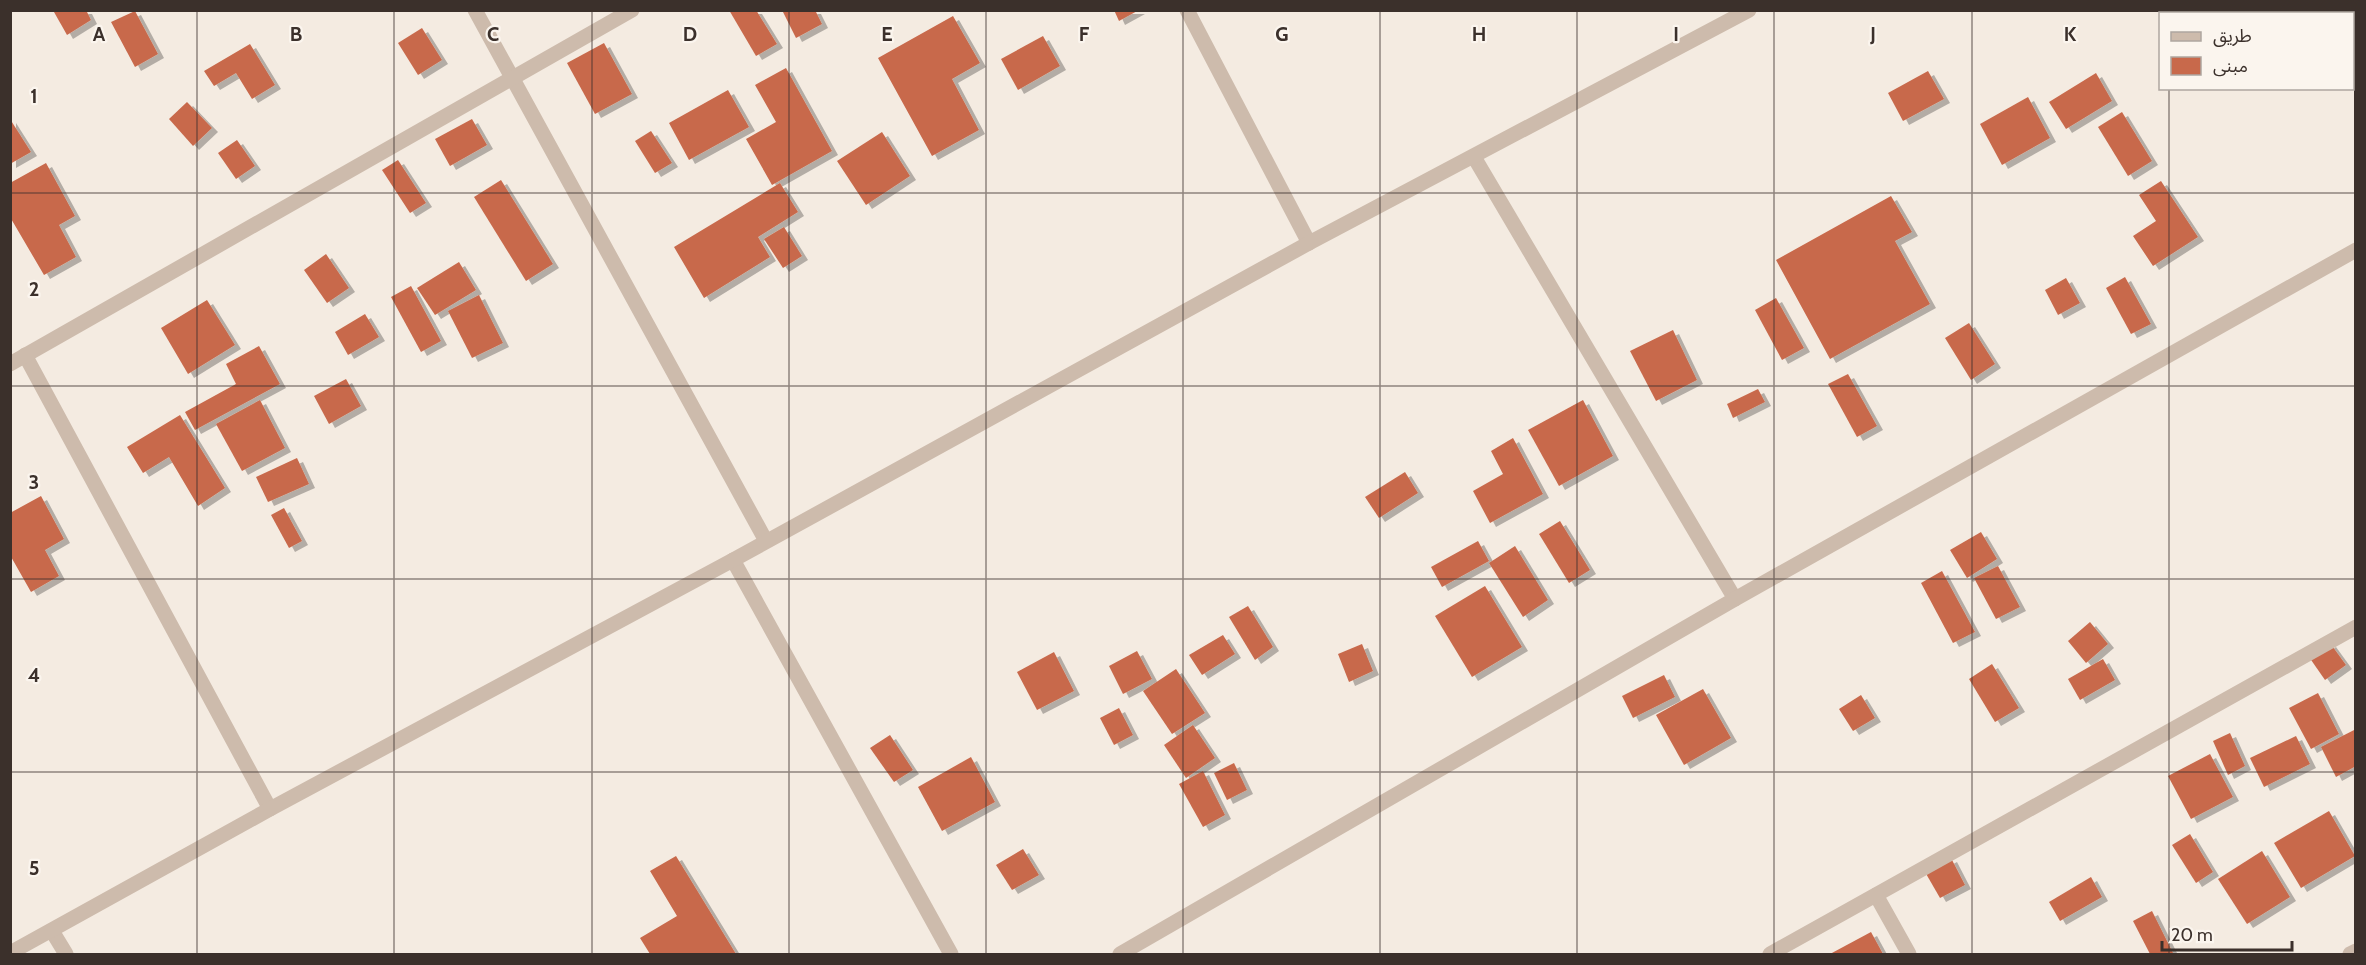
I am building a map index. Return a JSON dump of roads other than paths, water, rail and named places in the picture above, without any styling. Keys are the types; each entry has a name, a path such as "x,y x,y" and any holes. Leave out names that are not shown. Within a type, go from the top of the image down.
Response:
{"street":[{"path":"475,10 766,541"},
{"path":"10,364 632,10"},
{"path":"1187,10 1309,243"},
{"path":"10,953 270,809 733,560 1309,243 1749,10"},
{"path":"1474,157 1735,599"},
{"path":"1120,954 1735,599 2355,250"},
{"path":"25,356 270,809"},
{"path":"733,560 951,954"},
{"path":"1770,954 2355,627"},
{"path":"1876,896 1909,954"},
{"path":"52,931 66,954"},
{"path":"2350,954 2355,951"}]}
